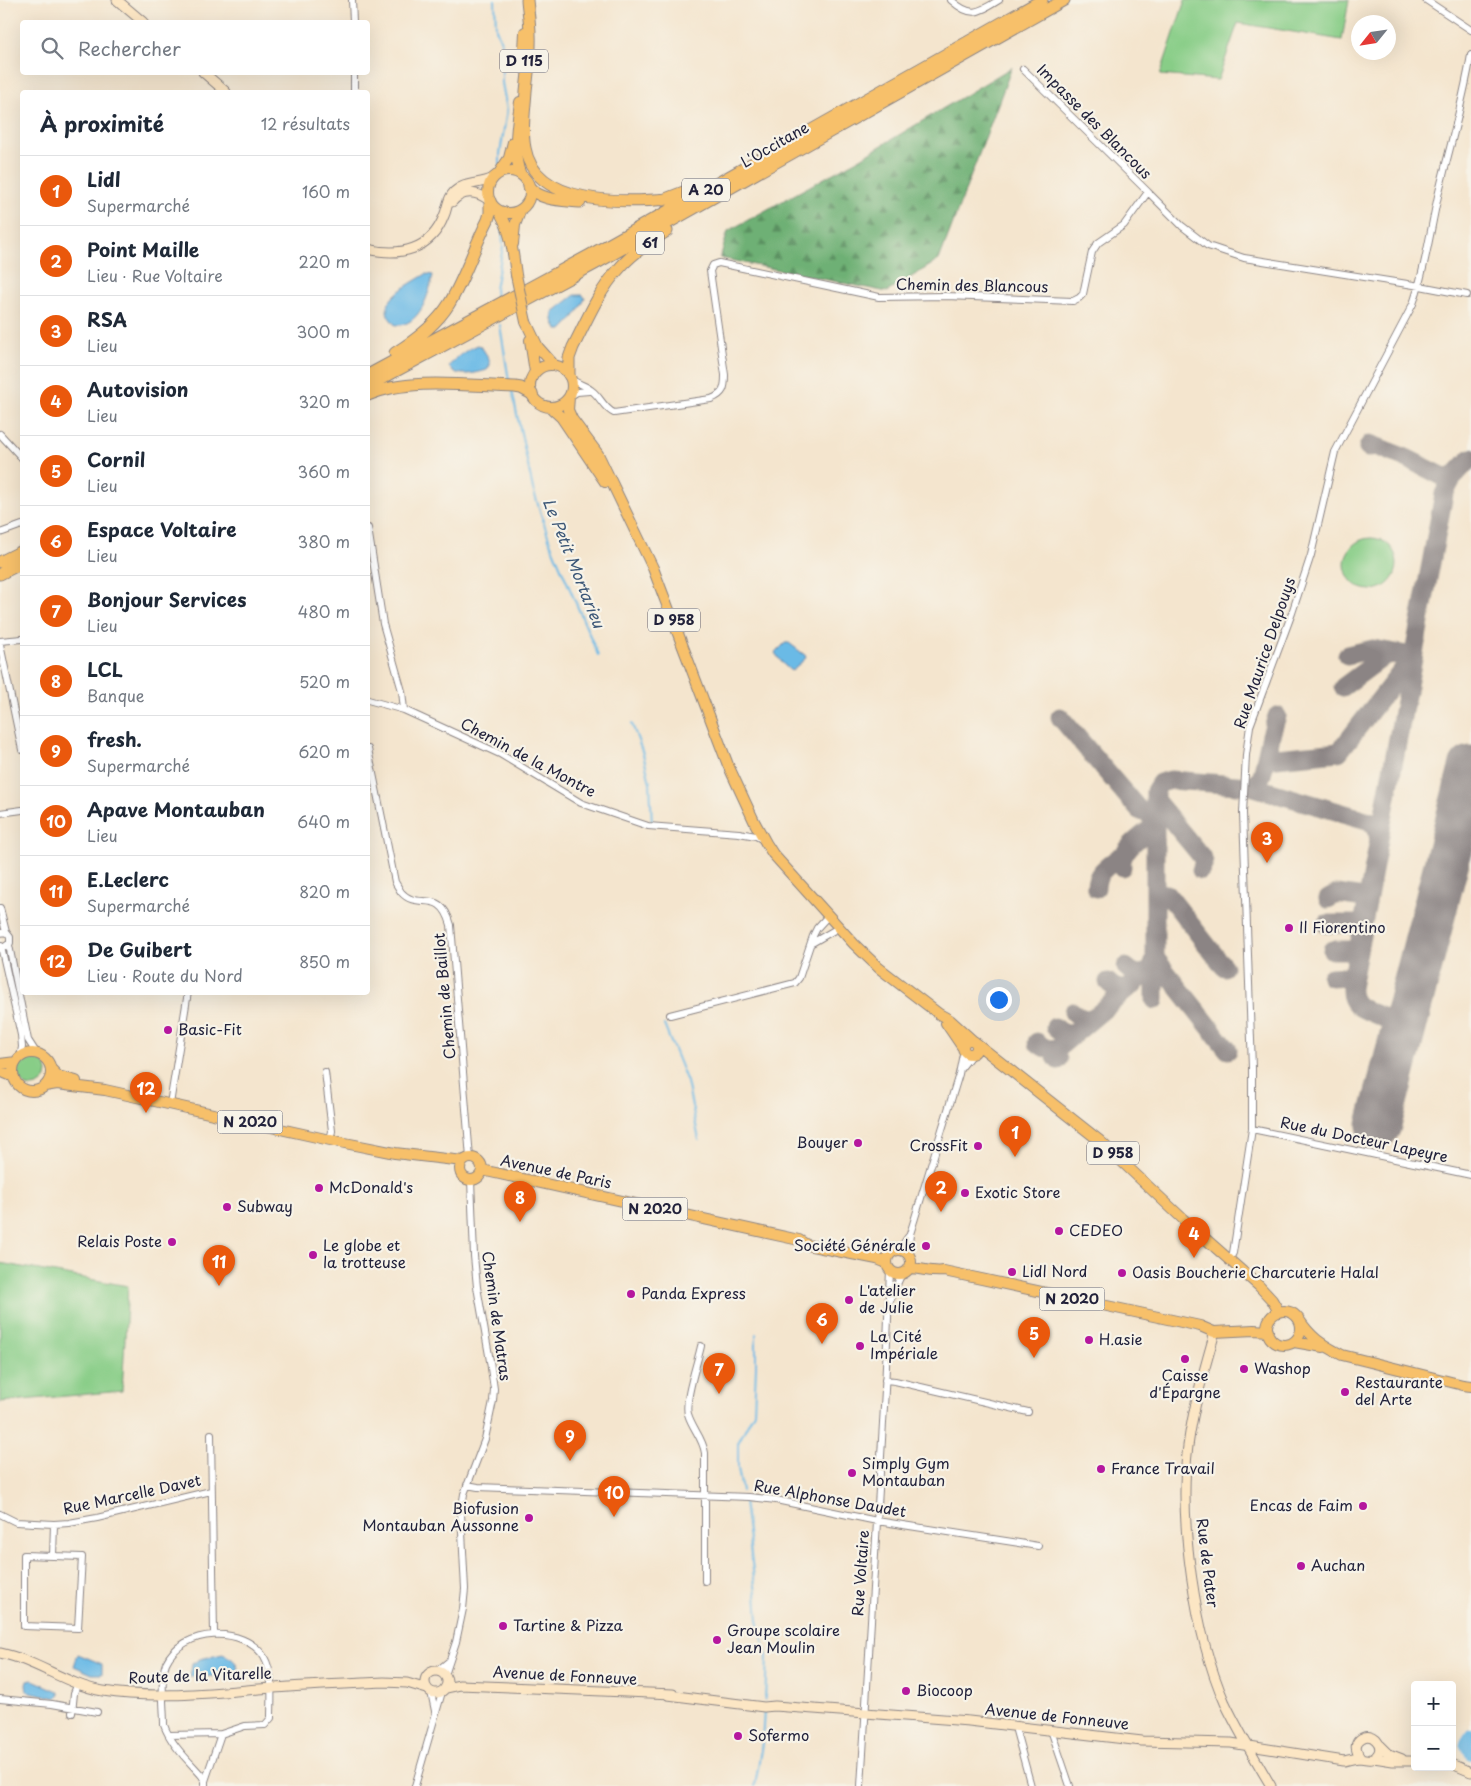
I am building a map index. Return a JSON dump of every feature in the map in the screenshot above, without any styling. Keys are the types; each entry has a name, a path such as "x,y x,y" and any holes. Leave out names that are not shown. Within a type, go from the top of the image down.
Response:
{"highway":[{"path":"526,0 530,35 524,146 536,173 548,184 568,193 633,201 669,199"},
{"name":"L'Occitane","path":"370,373 590,255 1042,0"},
{"name":"L'Occitane","path":"370,385 587,268 1064,0"},
{"path":"529,187 534,193 542,197 601,205 651,204 669,199 701,185 800,136"},
{"name":"61","path":"569,376 568,358 603,291 625,262 651,241 785,157"},
{"path":"370,367 397,352 422,334 449,304 488,220 490,201"},
{"path":"370,394 386,389 412,385 515,387 532,394"},
{"path":"0,562 20,553"},
{"path":"0,574 20,564"}],"main road":[{"name":"D 115","path":"521,175 517,162 518,121 524,57 526,0"},
{"name":"D 115","path":"496,176 509,158 518,121"},
{"path":"513,250 518,213 528,199 529,187 521,175 506,171 496,176 488,189 490,201 504,219 513,250 535,372 530,383 532,394 539,403 550,406 560,404 569,397 571,391 569,376 560,367 547,365 535,372"},
{"path":"498,210 510,213 521,209"},
{"path":"526,322 538,347 554,365"},
{"name":"D 958","path":"569,397 567,406 572,419 598,454 654,568 728,765 755,823 774,854 838,928 879,968 940,1014 971,1048 990,1053 1100,1141 1229,1261 1259,1286 1272,1300 1279,1312"},
{"name":"D 958","path":"550,406 561,417 622,506"},
{"name":"D 958","path":"719,737 760,823 791,873"},
{"path":"0,1064 18,1060 28,1054 36,1054 47,1061 50,1069 50,1078 46,1086 30,1091 20,1087 13,1072 18,1060"},
{"name":"N 2020","path":"50,1069 62,1078 105,1090 330,1140 464,1163"},
{"path":"0,1071 14,1077"},
{"name":"N 2020","path":"46,1086 57,1084 105,1090"},
{"path":"474,1158 480,1163 482,1170 479,1176 471,1180 465,1178 464,1163 474,1158"},
{"name":"Avenue de Paris","path":"482,1170 799,1240 808,1238 888,1263 898,1274 906,1261"},
{"path":"888,1263 893,1251 906,1261"},
{"name":"N 2020","path":"906,1261 938,1266 944,1271 1200,1326 1214,1332 1268,1331"},
{"path":"1298,1318 1301,1328 1298,1338 1294,1342 1287,1345 1278,1344 1271,1339 1268,1331 1271,1318 1279,1312 1289,1312 1298,1318 1309,1334 1329,1348 1354,1359 1468,1387"},
{"path":"1294,1342 1329,1348"}],"street":[{"path":"117,0 141,20"},
{"path":"352,0 353,20"},
{"path":"952,0 966,11 974,12 982,11 999,0"},
{"path":"1426,0 1471,30"},
{"name":"Rue Maurice Delpouys","path":"1229,1261 1233,1253 1252,1130 1252,1068 1242,813 1250,726 1292,613 1311,554 1335,452 1413,304 1420,286 1428,241 1471,55"},
{"name":"Impasse des Blancous","path":"1023,69 1148,192"},
{"path":"206,75 224,90"},
{"path":"354,75 354,90"},
{"path":"446,211 447,201 460,187 484,182 496,176"},
{"path":"1148,192 1182,226 1208,246 1244,258 1467,295"},
{"name":"Chemin des Blancous","path":"569,376 577,384 593,391 607,410 614,413 711,399 721,394 725,388 725,375 710,271 715,264 719,263 773,273 878,297 946,296 1073,301 1083,294 1092,252 1098,243 1124,225 1148,192"},
{"path":"370,249 404,252 417,247 438,228 446,211 456,197 464,193 478,194 490,201"},
{"path":"569,397 582,390 593,391"},
{"path":"0,434 20,456"},
{"path":"0,533 20,526"},
{"path":"370,541 383,624 402,691 404,710"},
{"path":"20,639 0,642 20,740"},
{"name":"Chemin de la Montre","path":"370,701 404,710 500,754 581,803 648,826 739,833 756,836 766,843"},
{"name":"Chemin de Baillot","path":"370,778 395,882 401,892 409,898 436,902 446,911 452,925 464,1163"},
{"path":"0,814 20,810"},
{"path":"739,833 751,830 755,823"},
{"path":"0,908 3,933 9,935 11,939 9,945 28,1040 36,1054"},
{"path":"670,1015 795,983 799,978 817,928 828,916"},
{"path":"812,942 838,928"},
{"path":"9,945 0,946 21,1035 22,1047 18,1060"},
{"path":"170,1104 188,995"},
{"name":"Rue Voltaire","path":"889,1302 895,1294 906,1261 910,1234 960,1069 971,1048"},
{"name":"Rue Voltaire","path":"960,1069 971,1048"},
{"path":"325,1072 332,1130 330,1140"},
{"name":"Rue du Docteur Lapeyre","path":"1252,1130 1471,1175"},
{"name":"Chemin de Matras","path":"415,1786 464,1609 465,1589 461,1514 467,1484 488,1430 494,1389 477,1287 471,1180"},
{"name":"Rue Voltaire","path":"860,1786 885,1380 889,1302 888,1263"},
{"name":"Rue de Pater","path":"1214,1332 1196,1400 1186,1461 1188,1548 1197,1609 1211,1663 1225,1702 1272,1786"},
{"path":"701,1346 687,1406 690,1418 704,1445 706,1496 705,1582"},
{"path":"885,1380 1028,1412"},
{"path":"211,1434 214,1634"},
{"name":"Rue Alphonse Daudet","path":"467,1484 478,1487 749,1497 776,1500 877,1521 1038,1546"},
{"name":"Rue Marcelle Davet","path":"0,1514 16,1522 54,1524 97,1518 211,1490"},
{"path":"53,1556 54,1524"},
{"path":"24,1555 53,1556 82,1558 78,1628 24,1626 24,1555"},
{"path":"169,1735 221,1734 245,1726 265,1725 269,1722 271,1718 268,1668 259,1651 245,1640 214,1634 196,1638 178,1649 166,1663 164,1676 164,1725 169,1735 205,1784"},
{"name":"Route de la Vitarelle","path":"0,1653 78,1683 100,1690 115,1692 164,1694 325,1685 407,1683 436,1694 444,1681 431,1672 407,1683"},
{"path":"427,1675 425,1682 429,1690"},
{"name":"Avenue de Fonneuve","path":"444,1681 460,1685 668,1695 692,1694 775,1706 1016,1726 1142,1741 1231,1743 1344,1760 1361,1758 1368,1760 1374,1758 1411,1761"},
{"path":"72,1710 74,1693 78,1683"},
{"name":"Chemin de Matras","path":"429,1690 435,1715"},
{"path":"0,1699 52,1704 72,1710 97,1712"},
{"path":"1016,1726 1031,1786"},
{"path":"1051,1730 1070,1786"},
{"path":"205,1784 221,1734"},
{"name":"Avenue de Fonneuve","path":"1336,1759 1347,1756 1352,1752 1360,1738 1368,1736 1376,1738 1389,1754 1411,1761"},
{"path":"1356,1745 1357,1752 1361,1758"},
{"path":"1374,1758 1379,1753 1380,1745"},
{"path":"1456,1766 1471,1772"}],"green space":[{"path":"1185,0 1349,0 1342,40 1238,23 1218,80 1160,75"},
{"path":"1012,67 939,260 887,292 720,258 728,231 859,159"},
{"path":"1366,538 1376,538 1390,545 1397,559 1397,569 1390,583 1376,590 1366,590 1356,586 1349,579 1345,569 1345,559 1349,549 1356,542"},
{"path":"32,1057 43,1061 47,1072 43,1083 32,1087 21,1083 17,1072 21,1061"},
{"path":"0,1263 128,1286 122,1391 0,1402"}],"water":[{"path":"426,274 433,275 422,308 411,321 395,325 388,315 387,308 389,302 400,291"},
{"path":"575,295 583,295 585,298 575,315 562,330 557,330 553,320 553,312"},
{"path":"478,345 481,346 489,359 490,365 487,370 461,374 452,370 449,366 455,359"},
{"path":"785,643 789,643 806,656 791,671 775,653"},
{"path":"78,1654 102,1664 102,1674 92,1674 74,1666"},
{"path":"223,1654 235,1662 238,1675 190,1677 192,1664 200,1659"},
{"path":"33,1680 58,1691 60,1695 56,1698 27,1691 27,1681"}],"waterway":[{"name":"Le Petit Mortarieu","path":"495,0 496,29 502,44 502,83 507,110 500,165"},
{"name":"Le Petit Mortarieu","path":"496,298 495,289 503,247 502,227"},
{"name":"Le Petit Mortarieu","path":"500,325 509,381"},
{"name":"Le Petit Mortarieu","path":"512,391 533,489 550,542 598,655"},
{"name":"Le Petit Mortarieu","path":"632,724 643,754 650,783 652,824"},
{"name":"Le Petit Mortarieu","path":"664,1025 687,1082 699,1140"},
{"name":"Le Petit Mortarieu","path":"742,1491 738,1468 738,1443 754,1412 756,1334"},
{"name":"Le Petit Mortarieu","path":"744,1502 758,1620 767,1657 765,1700"},
{"name":"Le Petit Mortarieu","path":"755,1786 762,1743 764,1710"},
{"path":"1471,1735 1466,1743 1471,1754"}],"taxiway":[{"path":"1368,448 1370,444 1406,458 1446,478 1456,474"},
{"path":"1391,1077 1399,1043 1395,1028 1389,1021 1357,1005 1352,998 1351,988 1444,494 1453,477 1471,458"},
{"path":"1347,655 1373,649 1413,656"},
{"path":"1343,687 1386,655 1398,654"},
{"path":"1276,758 1339,752 1404,668 1405,661 1410,658"},
{"path":"1250,786 1257,782 1262,775 1277,716"},
{"path":"1060,717 1139,810 1155,817"},
{"path":"1155,1000 1155,791 1160,783 1171,780 1250,786 1370,821 1377,829 1379,841"},
{"path":"1155,800 1201,856 1204,862 1201,870"},
{"path":"1122,867 1124,854 1138,838 1155,825"},
{"path":"1096,888 1100,874 1119,857"},
{"path":"1328,899 1337,894 1364,898 1369,893"},
{"path":"1155,894 1167,894 1224,967"},
{"path":"1326,924 1359,924 1364,919"},
{"path":"1332,950 1354,950 1359,947"},
{"path":"1155,958 1228,1050"},
{"path":"1058,1060 1055,1055 1058,1048 1149,971 1155,958"},
{"path":"1126,967 1137,974 1149,971"},
{"path":"1331,977 1349,976 1354,972"},
{"path":"1108,982 1113,987 1119,989 1132,986"},
{"path":"1381,1017 1390,1018 1403,1015 1407,1010 1415,983"},
{"path":"1073,1012 1083,1019 1095,1016"},
{"path":"1055,1027 1066,1034 1078,1031"},
{"path":"1037,1042 1048,1048 1060,1046"}],"runway":[{"path":"1379,1125 1471,768"}],"place":[{"name":"RSA","path":"1267,863"},
{"name":"Il Fiorentino","path":"1289,928"},
{"name":"Basic-Fit","path":"168,1030"},
{"name":"De Guibert","path":"146,1113"},
{"name":"Bouyer","path":"858,1143"},
{"name":"CrossFit","path":"978,1146"},
{"name":"Lidl","path":"1015,1157"},
{"name":"McDonald's","path":"319,1188"},
{"name":"Exotic Store","path":"965,1193"},
{"name":"Subway","path":"227,1207"},
{"name":"Point Maille","path":"941,1212"},
{"name":"LCL","path":"520,1222"},
{"name":"CEDEO","path":"1059,1231"},
{"name":"Relais Poste","path":"172,1242"},
{"name":"Société Générale","path":"926,1246"},
{"name":"Le globe et la trotteuse","path":"313,1255"},
{"name":"Autovision","path":"1194,1258"},
{"name":"Lidl Nord","path":"1012,1272"},
{"name":"Oasis Boucherie Charcuterie Halal","path":"1122,1273"},
{"name":"E.Leclerc","path":"219,1286"},
{"name":"Panda Express","path":"631,1294"},
{"name":"L'atelier de Julie","path":"849,1300"},
{"name":"H.asie","path":"1089,1340"},
{"name":"Espace Voltaire","path":"822,1344"},
{"name":"La Cité Impériale","path":"860,1346"},
{"name":"Cornil","path":"1034,1358"},
{"name":"Caisse d'Épargne","path":"1185,1359"},
{"name":"Washop","path":"1244,1369"},
{"name":"Restaurante del Arte","path":"1345,1392"},
{"name":"Bonjour Services","path":"719,1394"},
{"name":"fresh.","path":"570,1461"},
{"name":"France Travail","path":"1101,1469"},
{"name":"Simply Gym Montauban","path":"852,1473"},
{"name":"Encas de Faim","path":"1363,1506"},
{"name":"Apave Montauban","path":"614,1517"},
{"name":"Biofusion Montauban Aussonne","path":"529,1518"},
{"name":"Auchan","path":"1301,1566"},
{"name":"Tartine & Pizza","path":"503,1626"},
{"name":"Groupe scolaire Jean Moulin","path":"717,1640"},
{"name":"Biocoop","path":"906,1691"},
{"name":"Sofermo","path":"738,1736"}]}
